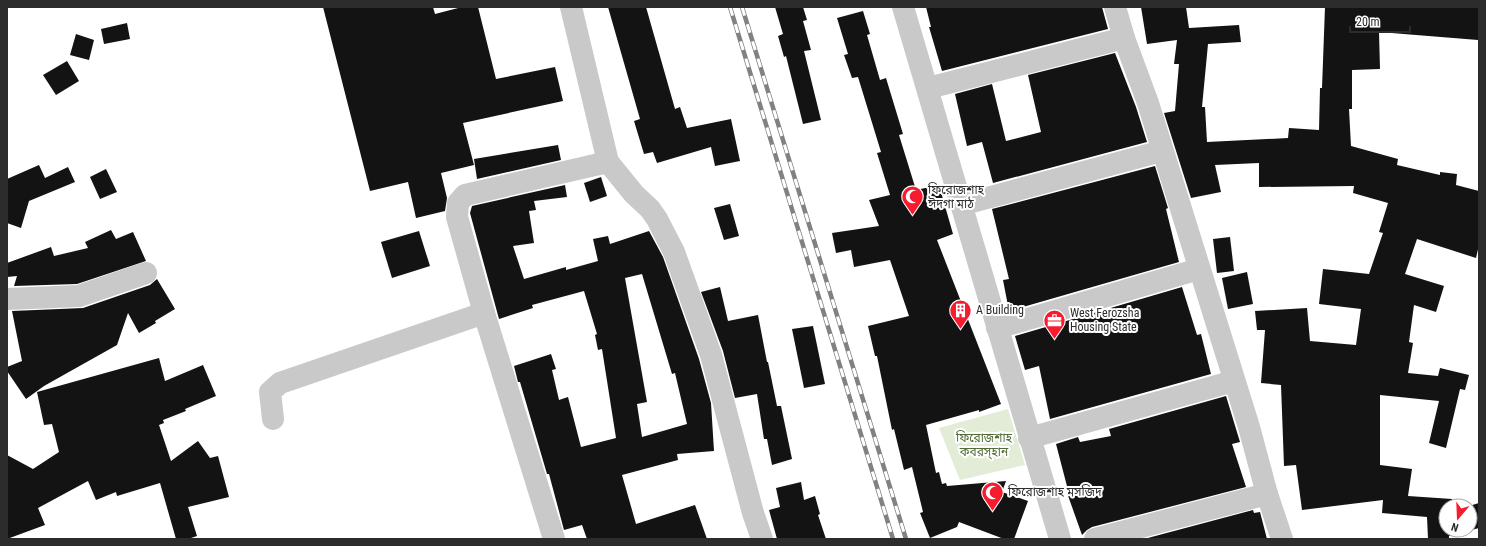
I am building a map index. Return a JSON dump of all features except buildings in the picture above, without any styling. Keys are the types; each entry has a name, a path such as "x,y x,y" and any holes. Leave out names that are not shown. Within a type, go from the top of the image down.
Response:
{"street":[{"path":"571,7 608,162 634,194 650,209 657,219 674,252 711,355 753,513 762,539"},
{"path":"903,7 1060,539"},
{"path":"1115,7 1124,38 1148,103 1249,427 1267,494 1282,539"},
{"path":"928,88 1124,38"},
{"path":"961,205 1162,151"},
{"path":"554,539 484,313 457,217 458,203 465,195 608,162"},
{"path":"997,328 1199,269"},
{"path":"7,299 80,296 146,273"},
{"path":"272,419 270,392 280,383 484,313"},
{"path":"1029,438 1234,381"},
{"path":"1095,539 1267,494"}],"green space":[{"name":"ফিরোজশাহ কবরস্হান","path":"1008,409 1025,465 960,480 939,428"}],"railway":[{"path":"730,7 893,539"},
{"path":"742,7 906,539"}],"place":[{"name":"ফিরোজশাহ ঈদগা মাঠ","path":"912,216"},
{"name":"A Building","path":"960,330"},
{"name":"West Ferozsha Housing State","path":"1054,340"},
{"name":"ফিরোজশাহ মসজিদ","path":"993,512"}]}
